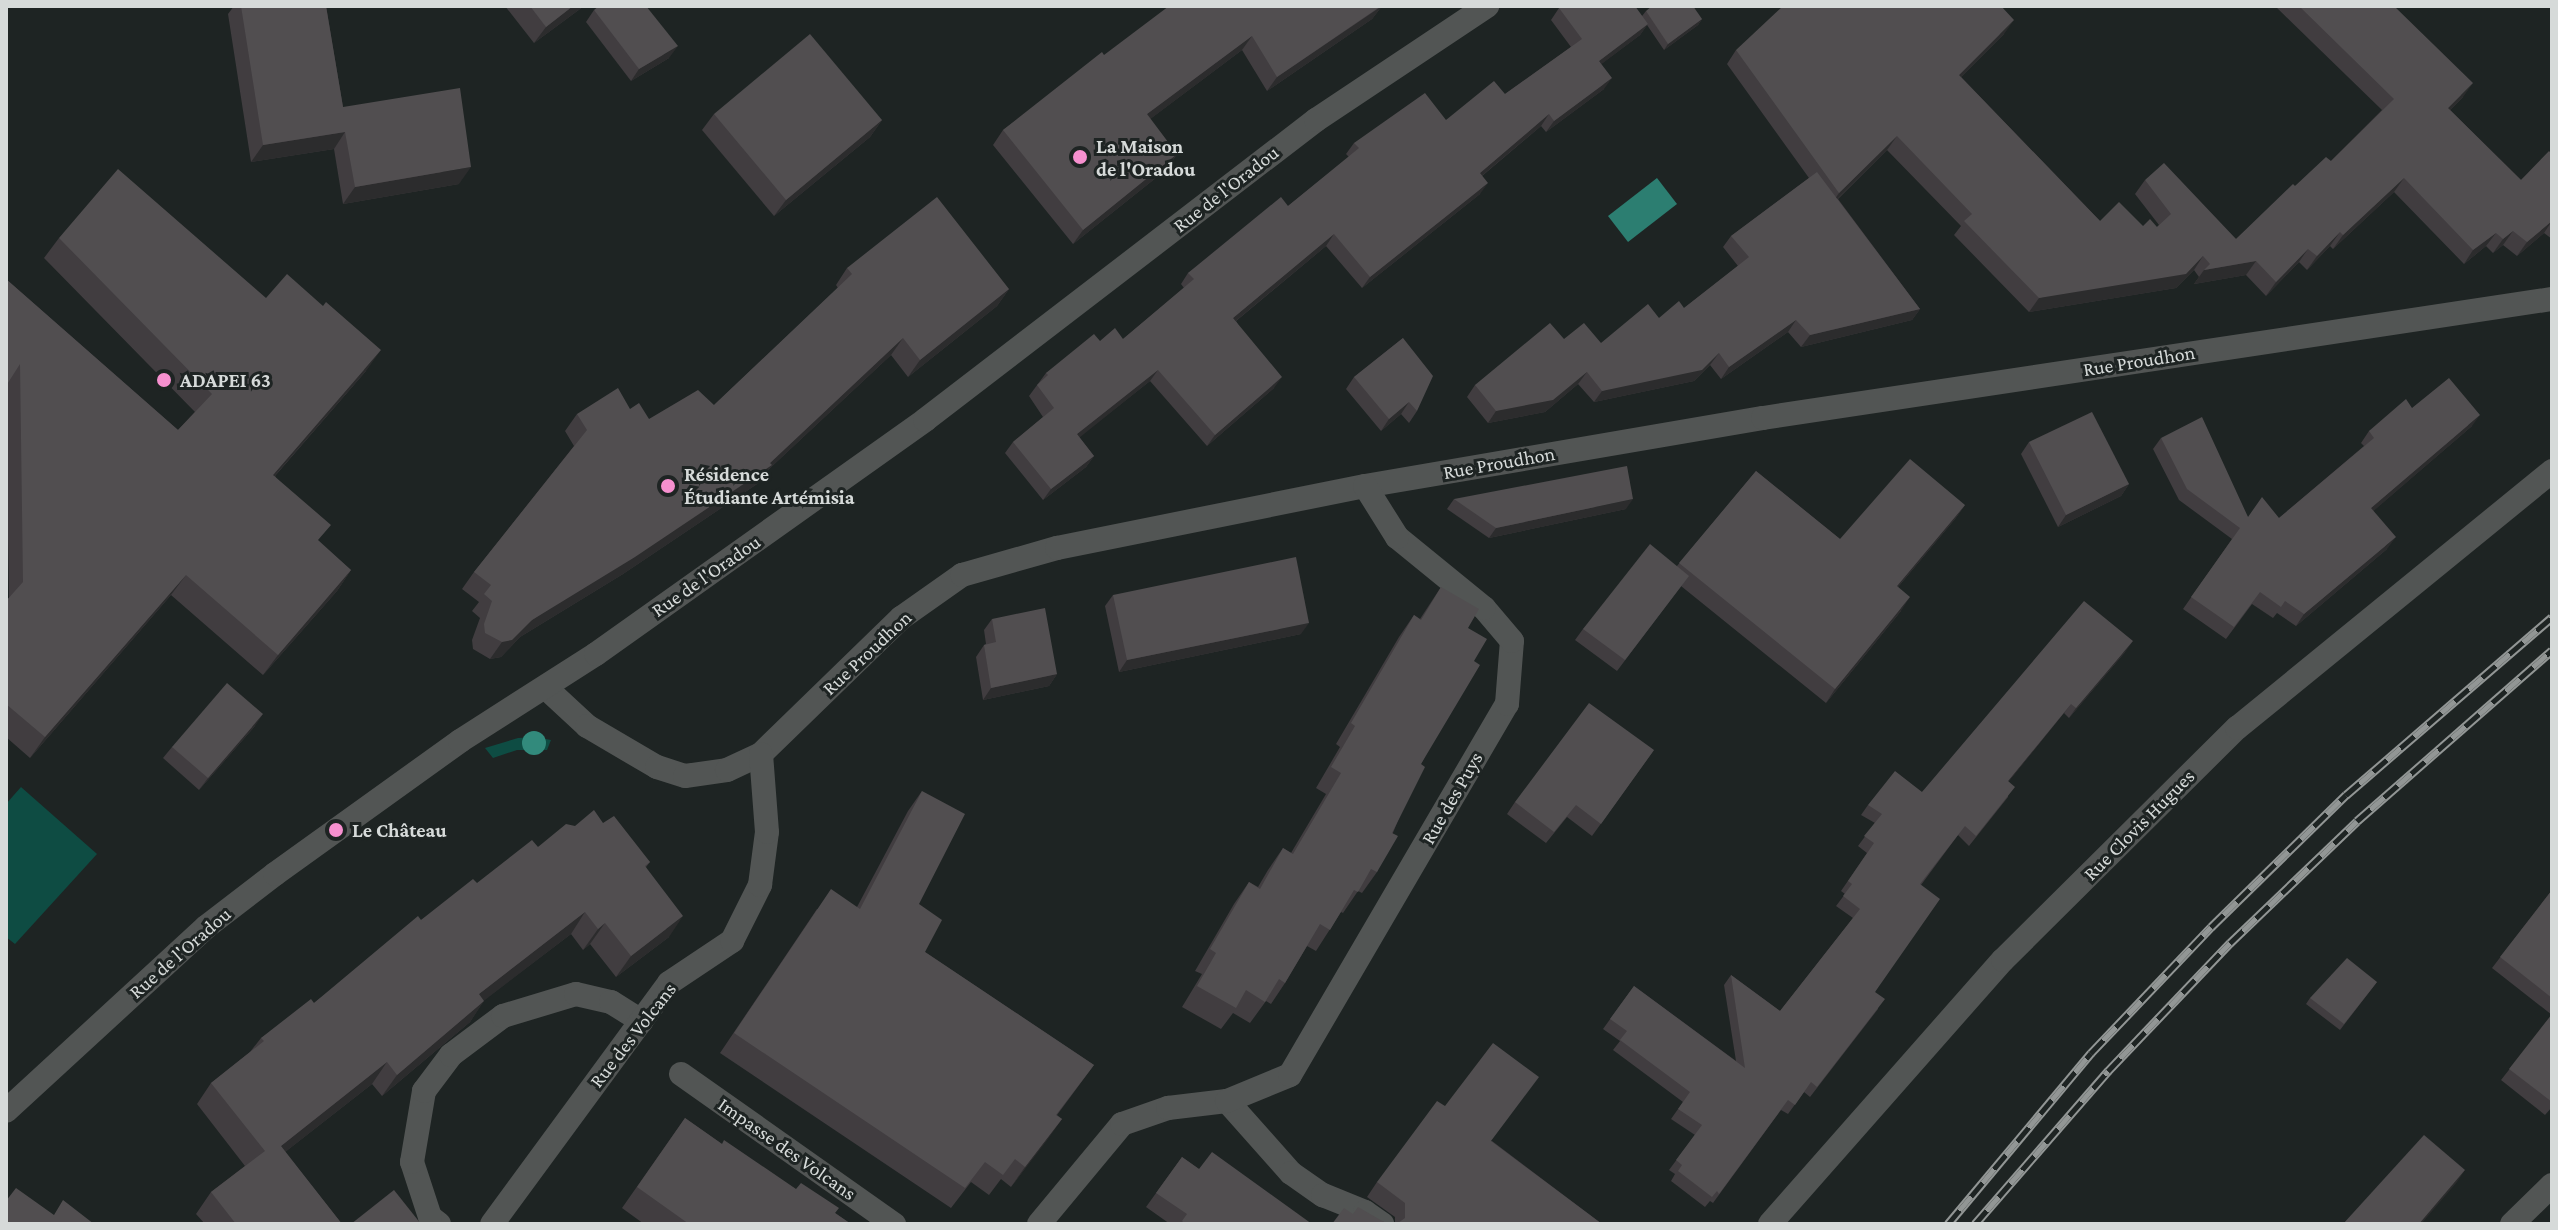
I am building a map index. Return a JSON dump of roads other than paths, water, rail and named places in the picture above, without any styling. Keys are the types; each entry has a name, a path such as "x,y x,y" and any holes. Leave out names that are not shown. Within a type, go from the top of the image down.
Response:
{"street":[{"name":"Rue de l'Oradou","path":"9,1103 206,927 460,741 546,688 925,420 1316,120 1487,6"},
{"name":"Rue Proudhon","path":"546,688 587,726 657,767 685,776 727,770 761,754 901,618 962,575 1057,548 1365,486 1763,418 2552,299"},
{"name":"Rue Clovis Hugues","path":"1770,1224 2003,960 2237,728 2552,471"},
{"name":"Rue des Puys","path":"1039,1224 1122,1124 1168,1108 1227,1101 1290,1075 1507,704 1512,641 1484,608 1397,537 1365,486"},
{"name":"Rue des Volcans","path":"492,1224 669,983 732,941 760,885 767,832 761,754"},
{"path":"439,1224 430,1217 412,1162 424,1091 451,1055 503,1016 576,994 611,1002 641,1021"},
{"name":"Impasse des Volcans","path":"681,1074 894,1224"},
{"path":"1227,1101 1291,1173 1323,1195 1365,1212 1382,1224"},
{"path":"2512,1224 2552,1185"}],"railway":[{"path":"1948,1224 2091,1053 2211,927 2346,795 2552,617"},
{"path":"1975,1224 2108,1071 2230,943 2357,821 2552,650"}],"place":[{"name":"La Maison de l'Oradou","path":"1080,157"},
{"name":"ADAPEI 63","path":"164,380"},
{"name":"Résidence Étudiante Artémisia","path":"668,486"},
{"name":"Le Château","path":"336,830"}]}
